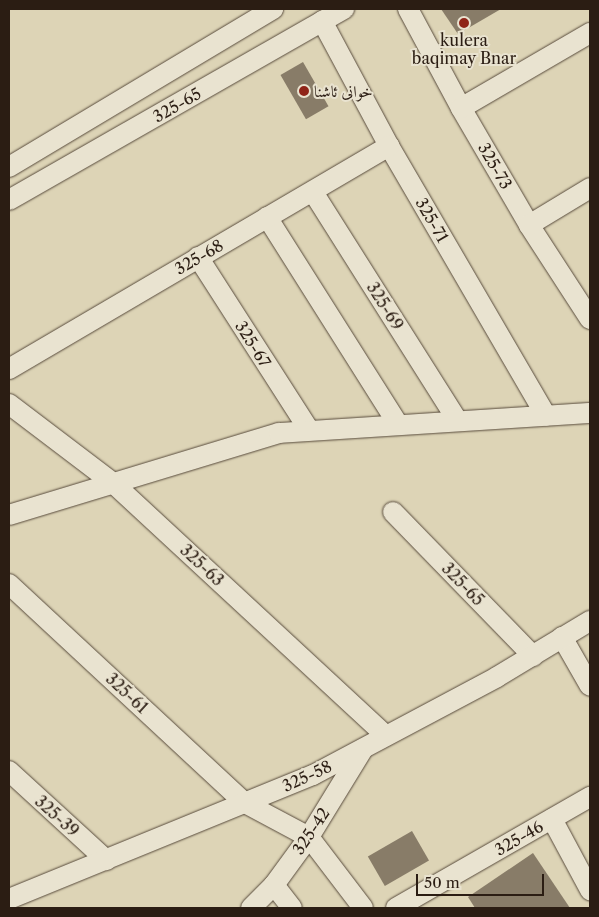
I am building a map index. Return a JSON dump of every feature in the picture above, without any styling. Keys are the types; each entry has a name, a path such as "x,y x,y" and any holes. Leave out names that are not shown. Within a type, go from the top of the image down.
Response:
{"street":[{"name":"325-65","path":"9,167 273,9"},
{"name":"325-65","path":"9,200 344,9"},
{"name":"325-73","path":"408,9 461,108 529,226 590,318"},
{"name":"325-71","path":"322,21 389,146 546,416"},
{"path":"461,108 590,33"},
{"name":"325-68","path":"9,369 389,146"},
{"path":"529,226 590,188"},
{"name":"325-69","path":"313,192 457,420"},
{"path":"267,217 398,424"},
{"name":"325-67","path":"198,257 308,430"},
{"name":"325-63","path":"9,404 113,482 386,736"},
{"path":"9,515 279,433 457,420 590,413"},
{"name":"325-65","path":"393,512 534,656"},
{"name":"325-61","path":"9,584 245,803 309,837"},
{"name":"325-58","path":"9,899 313,775 534,656 590,621"},
{"path":"562,637 590,686"},
{"name":"325-42","path":"251,908 274,885 309,837 364,748"},
{"name":"325-39","path":"9,771 106,860"},
{"name":"325-46","path":"396,908 590,797"},
{"path":"552,819 590,890"},
{"path":"309,837 363,908"},
{"path":"274,885 292,908"}],"building":[{"name":"kulera baqimay Bnar","path":"441,9 501,9 458,34"},
{"name":"خوانى ئاشنا","path":"303,62 328,106 306,119 280,75"},
{"path":"412,831 429,860 385,886 368,856"},
{"path":"533,853 570,908 475,908 468,897"}],"place":[{"name":"kulera baqimay Bnar","path":"464,23"},
{"name":"خوانى ئاشنا","path":"304,91"}]}
